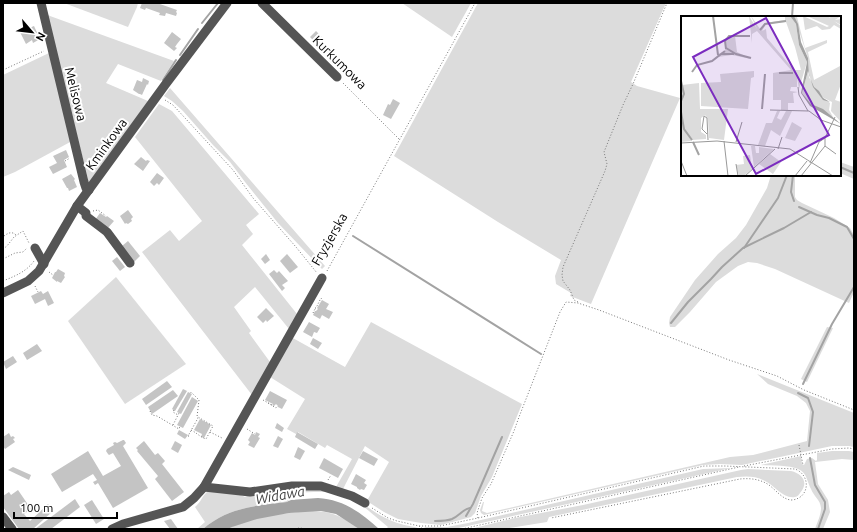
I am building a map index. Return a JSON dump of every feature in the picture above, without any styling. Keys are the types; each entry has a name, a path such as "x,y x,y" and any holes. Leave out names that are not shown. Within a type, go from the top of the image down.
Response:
{"street":[{"name":"Melisowa","path":"41,3 84,182 86,188 89,190"},
{"name":"Kminkowa","path":"3,294 28,281 39,271 39,262 77,206 227,3"},
{"name":"Kurkumowa","path":"262,3 337,77"},
{"path":"77,206 86,213 86,216 107,232 130,263"},
{"path":"36,248 39,262"},
{"name":"Fryzjerska","path":"112,529 124,524 183,507 204,487 322,278"},
{"path":"204,487 250,492 292,486 321,486 352,496 364,503"},
{"path":"3,516 12,529"}],"path":[{"name":"Fryzjerska","path":"322,278 328,270 475,3"},
{"path":"578,303 574,300 570,290 563,281 563,267 605,171 607,164 604,152 667,3"},
{"path":"3,70 52,47"},
{"name":"Kurkumowa","path":"337,77 400,139"},
{"path":"158,96 173,105 233,170 253,198 322,278"},
{"path":"3,249 16,235 23,231 31,245 23,252 15,252 3,259"},
{"path":"4,236 10,233 14,233 16,235"},
{"path":"3,281 39,262"},
{"path":"478,518 477,512 482,498 491,484 514,431 560,312 566,302 578,303 599,310 729,360 777,376 804,390 854,410"},
{"path":"313,313 316,308"},
{"path":"189,436 198,418 199,400 193,393 190,393"},
{"path":"264,400 276,408 278,406"},
{"path":"173,425 179,414 173,412 174,410"},
{"path":"150,411 152,415 157,416 179,429 180,426"},
{"path":"191,430 206,440 213,425 199,417 198,418"},
{"path":"210,432 229,442"},
{"path":"799,445 804,465"},
{"path":"462,529 801,454 832,448 849,448 854,450"},
{"path":"364,503 388,518 397,521 419,526 440,526 704,466 795,469 804,475 807,483 803,494 795,500 785,499 764,482 751,478 551,518"},
{"path":"419,526 423,529"},
{"path":"250,529 254,529"},
{"path":"295,529 309,529"}],"shaded area":[{"path":"64,3 138,3 128,27"},
{"path":"402,3 471,3 452,37"},
{"path":"478,3 666,3 631,82 637,86 680,98 591,304 570,296 571,293 556,284 555,276 561,260 394,156"},
{"path":"46,14 174,61 161,81 118,64 106,83 148,101 89,183"},
{"path":"49,53 72,141 3,177 3,75"},
{"path":"170,88 325,266 322,269 278,223 230,162 183,111 164,96"},
{"path":"159,104 172,111 259,214 246,225 253,234 242,245 297,314 289,329 255,287 234,307 251,331 249,333 270,362 252,395 142,252 170,230 179,241 202,221 135,137"},
{"path":"841,162 854,167 854,179 841,173"},
{"path":"771,176 795,176 795,197 797,200 834,218 850,228 854,235 854,292 849,303 775,269 757,263 748,262 738,266 716,282 675,327 670,327 670,317 695,280 718,254 736,238 746,225 767,188"},
{"path":"116,277 186,364 125,404 68,321"},
{"path":"371,322 522,404 492,477 481,496 475,513 471,517 441,525 398,519 370,503 368,499 389,462 365,446 343,489 336,487 352,459 327,445 325,448 298,432 296,434 287,429 305,399 270,377 291,337 345,367"},
{"path":"827,327 833,328 807,382 801,379"},
{"path":"757,374 854,413 854,447 832,446 742,465 703,465 484,515 481,513 480,510 483,502 482,511 487,513 730,457 753,455 807,441 810,411 806,403 797,396 768,384"},
{"path":"832,451 854,452 854,460 842,459 815,462 818,484 828,500 830,512 823,529 815,529 821,508 803,472 790,467 761,465 801,456 802,464 804,465 807,459 812,458 816,461 817,453"},
{"path":"731,468 454,529 427,529 424,527 447,527 468,523 703,469"},
{"path":"748,469 795,472 803,479 803,489 798,496 791,497 783,494 762,479 744,476 549,517 547,522 504,529 470,529 515,518 583,505"},
{"path":"321,488 329,492 290,493 290,500 287,502 253,506 233,512 223,516 203,529 197,529 205,522 195,507 208,491 239,494 245,497 279,491"},
{"path":"318,498 335,501 359,512 379,529 359,529 336,514 321,511 289,513 257,519 228,529 203,529 223,516 253,506 287,502 290,500"},
{"path":"362,503 385,518 420,529 386,529 388,527 363,506"},
{"path":"308,511 329,513 341,517 359,529 228,529 245,521 278,514"}],"building":[{"path":"142,3 157,3 177,10 176,16 166,13 165,16 159,15 160,13 146,8 145,10 140,8"},
{"path":"34,26 40,39 33,43 32,40 26,44 20,32"},
{"path":"316,31 325,40 318,47 310,37"},
{"path":"172,32 181,39 174,51 164,43"},
{"path":"143,78 149,81 142,95 133,90 137,80 142,82"},
{"path":"393,99 400,103 391,119 383,115 388,104 390,105"},
{"path":"66,150 69,157 64,160 67,167 53,174 49,167 57,163 53,156"},
{"path":"141,157 146,161 150,161 143,171 134,164"},
{"path":"157,173 164,178 159,185 157,183 154,186 150,182"},
{"path":"71,174 75,179 74,180 77,187 69,191 62,179"},
{"path":"128,210 133,217 131,219 132,221 125,224 120,216"},
{"path":"100,213 114,221 107,229 95,220"},
{"path":"128,241 140,256 134,262 122,246"},
{"path":"266,254 270,260 265,264 261,259"},
{"path":"287,254 298,267 290,273 280,261"},
{"path":"117,257 125,267 120,271 112,261"},
{"path":"58,269 65,273 65,277 61,283 52,278"},
{"path":"274,270 277,273 279,271 288,281 282,285 285,288 282,291 269,274"},
{"path":"41,291 43,294 48,291 54,303 48,306 45,299 35,304 31,296"},
{"path":"322,300 329,304 326,309 333,312 329,319 322,315 320,319 313,315 318,309 317,308"},
{"path":"266,308 274,316 267,322 266,320 263,323 257,317"},
{"path":"309,322 320,328 317,333 314,332 312,337 303,332"},
{"path":"313,338 322,343 318,349 310,344"},
{"path":"37,344 42,351 27,360 23,353"},
{"path":"13,356 17,362 6,369 3,362"},
{"path":"167,381 172,387 146,405 142,399"},
{"path":"183,389 187,391 175,411 172,409"},
{"path":"173,390 178,396 152,414 148,407"},
{"path":"270,391 287,400 282,409 276,404 274,406 265,400"},
{"path":"188,392 192,394 181,414 177,412"},
{"path":"192,397 198,401 183,428 177,425"},
{"path":"200,419 211,425 204,438 201,437 202,434 194,430"},
{"path":"277,423 284,428 282,432 275,428"},
{"path":"179,430 188,435 185,439 177,434"},
{"path":"256,432 260,434 258,437 260,438 254,448 248,445 250,442 248,440 252,433 255,435"},
{"path":"297,432 318,444 315,449 295,437"},
{"path":"9,433 11,437 13,436 15,438 13,439 15,442 5,449 3,446 3,437"},
{"path":"278,436 283,439 278,448 273,446"},
{"path":"123,440 126,443 123,446 148,488 113,508 98,483 95,485 93,482 97,480 93,474 62,492 51,474 88,451 103,476 121,466 113,453 109,455 106,451 114,445 113,443"},
{"path":"144,441 155,455 158,453 165,461 162,464 184,492 172,501 155,479 158,476 137,451 138,450 136,448"},
{"path":"175,441 182,445 178,453 171,449"},
{"path":"298,447 305,451 300,460 294,457"},
{"path":"363,451 378,459 374,466 359,458"},
{"path":"324,458 343,469 338,478 319,468"},
{"path":"13,467 31,475 29,480 8,470"},
{"path":"356,474 366,480 364,483 367,485 364,490 360,490 351,484"},
{"path":"18,490 31,509 24,514 30,521 48,504 53,511 33,529 19,529 3,507 3,496 9,492 11,495"},
{"path":"75,499 80,507 51,529 35,529"},
{"path":"92,500 104,519 96,524 84,505"},
{"path":"171,519 178,529 170,529 164,521"}],"waterway":[{"path":"202,23 218,3"},
{"path":"792,16 793,3"},
{"path":"180,55 198,29"},
{"path":"163,80 176,60"},
{"path":"841,167 854,173"},
{"path":"744,248 778,198 787,176"},
{"path":"793,176 791,192 794,201"},
{"path":"799,207 817,215 829,218 847,227 854,239"},
{"path":"671,323 688,302 743,248 784,228 811,212"},
{"path":"353,236 541,354"},
{"path":"803,384 832,324 854,287"},
{"path":"798,393 808,398 813,412 809,446"},
{"path":"466,516 473,504 502,437"},
{"path":"810,458 815,485 825,502 825,509 818,529"},
{"path":"435,521 446,521 452,519 470,508"}],"water label":[{"name":"Widawa","path":"280,495"}]}
